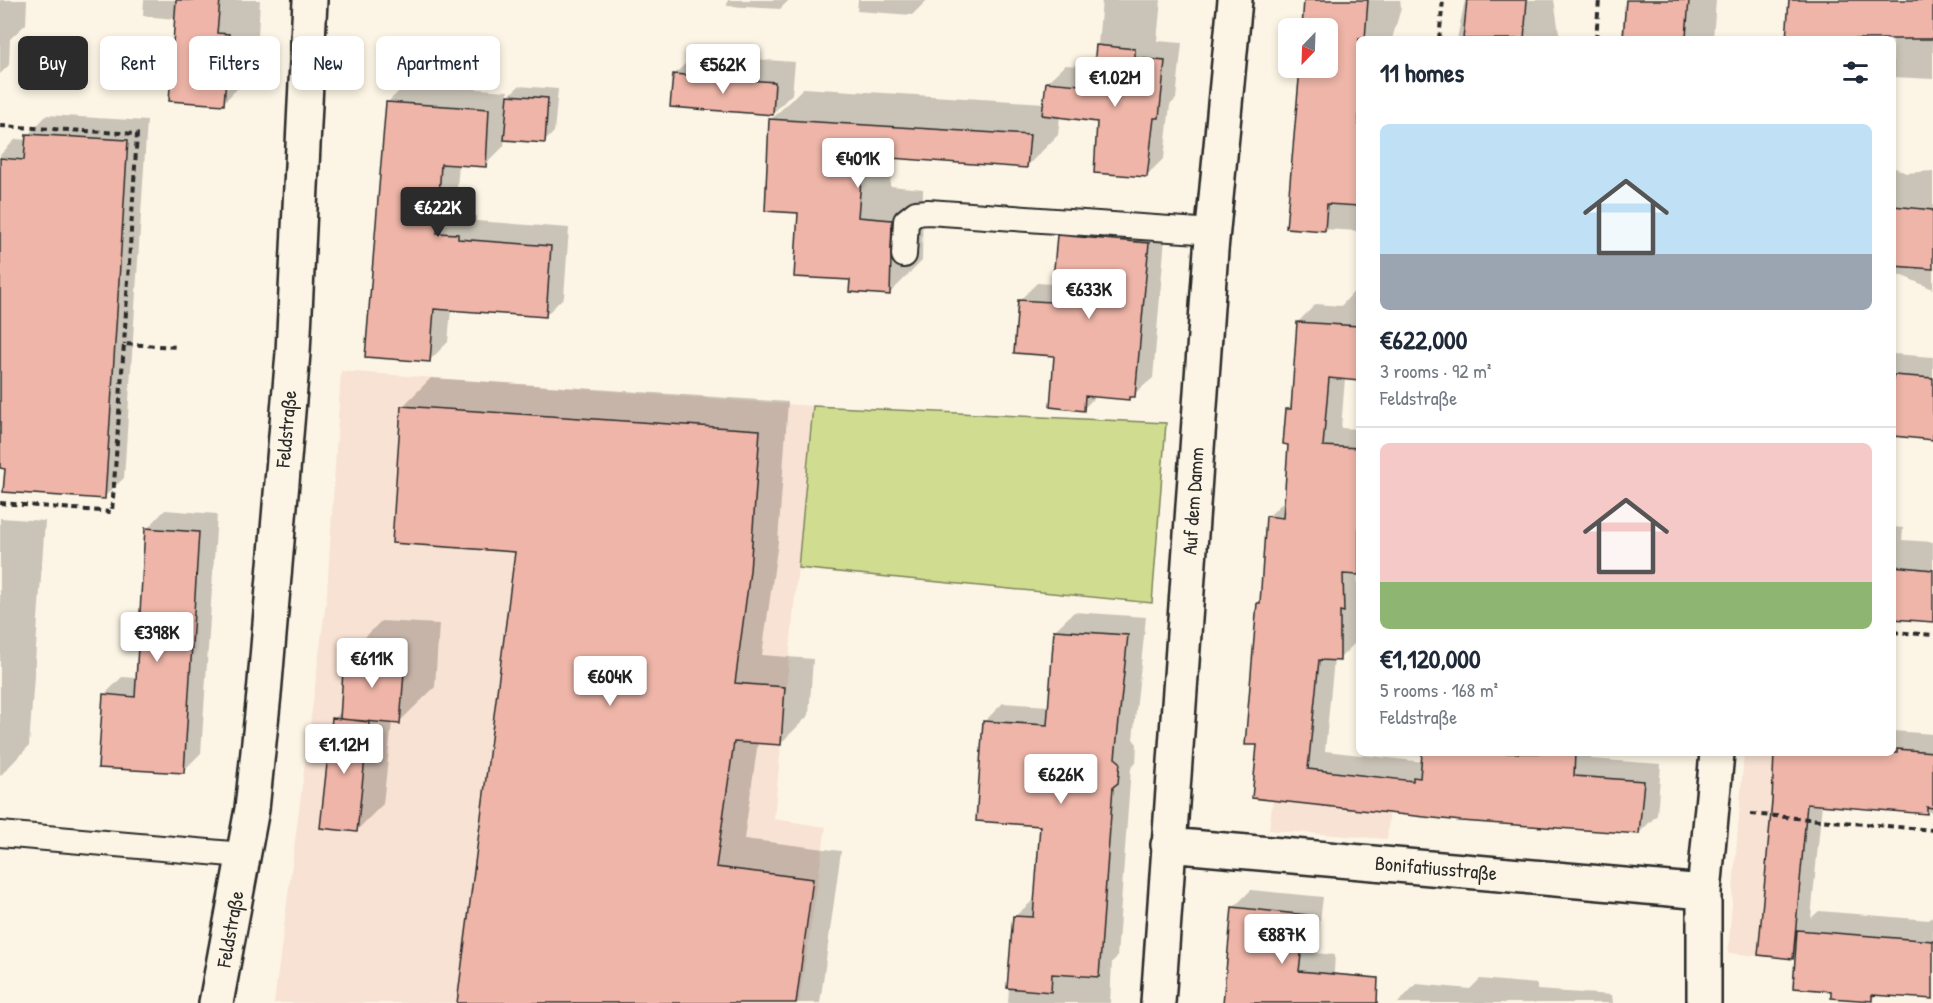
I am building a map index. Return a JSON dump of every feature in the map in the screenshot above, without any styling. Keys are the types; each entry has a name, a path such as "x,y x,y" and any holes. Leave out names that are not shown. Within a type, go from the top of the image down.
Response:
{"street":[{"name":"Feldstraße","path":"216,1003 252,809 264,694 293,353 310,0"},
{"name":"Auf dem Damm","path":"1158,1003 1213,232 1235,0"},
{"path":"1704,1003 1704,892 1717,756"},
{"name":"Bonifatiusstraße","path":"1168,845 1704,892"}],"lane":[{"path":"904,255 906,221 916,213 928,212 1094,221 1213,232"},
{"path":"0,834 243,855"}],"path":[{"path":"1439,36 1443,0"},
{"path":"1596,36 1599,0"},
{"path":"0,126 137,134 112,512 0,503"},
{"path":"124,344 178,347"},
{"path":"1896,632 1933,635"},
{"path":"1711,811 1933,830"}],"shaded area":[{"path":"341,371 813,406 774,819 826,827 799,1003 274,1003 327,593"},
{"path":"1744,756 1811,756 1793,959 1728,953"},
{"path":"1277,765 1393,779 1387,839 1269,830"}],"green space":[{"path":"813,406 1166,423 1152,603 798,568"}],"building":[{"path":"176,0 220,0 217,33 229,34 229,36 189,36 189,90 225,90 224,105 169,101 170,90 177,90 177,36 174,36"},
{"path":"1304,0 1368,0 1365,36 1356,36 1356,206 1327,204 1325,231 1286,228 1299,78 1338,78 1338,18 1303,18"},
{"path":"1467,0 1527,0 1524,36 1463,36"},
{"path":"1626,0 1689,0 1686,36 1623,36"},
{"path":"1789,0 1933,0 1933,39 1896,39 1896,36 1786,36"},
{"path":"1096,45 1135,49 1135,58 1165,61 1159,118 1154,118 1147,177 1094,173 1097,122 1042,115 1046,82 1092,86"},
{"path":"673,74 775,82 773,115 670,107"},
{"path":"508,95 548,98 545,143 504,140"},
{"path":"386,102 489,109 486,167 441,164 437,233 458,234 458,239 551,246 546,317 434,309 430,362 365,357"},
{"path":"769,119 1030,135 1027,168 863,156 858,217 892,220 890,295 849,292 850,280 794,277 798,213 765,211"},
{"path":"26,134 128,140 105,499 3,492 5,469 0,468 0,158 24,160"},
{"path":"1896,206 1933,210 1933,269 1896,266"},
{"path":"1057,235 1149,243 1135,397 1129,397 1129,400 1085,396 1084,411 1050,407 1054,356 1014,353 1018,300 1051,302"},
{"path":"1297,322 1356,326 1356,381 1329,378 1323,446 1356,448 1356,575 1343,574 1344,612 1340,611 1340,661 1319,660 1308,769 1413,781 1413,777 1420,778 1422,756 1575,756 1574,776 1644,781 1639,834 1461,821 1252,798 1257,745 1245,745 1257,603 1260,603 1266,516 1283,518 1288,445 1283,444 1286,409 1291,409"},
{"path":"1896,375 1933,378 1933,440 1896,436"},
{"path":"401,406 760,430 750,571 735,683 785,687 781,745 734,742 716,867 813,879 796,1003 457,1003 515,552 392,543"},
{"path":"145,528 199,532 184,773 98,768 103,694 135,697"},
{"path":"1896,566 1933,570 1933,622 1896,619"},
{"path":"1054,630 1128,635 1115,758 1120,762 1118,783 1113,787 1099,977 1052,974 1051,992 1007,988 1013,916 1033,917 1040,826 976,821 983,721 1047,725"},
{"path":"344,655 405,659 400,724 340,719"},
{"path":"332,718 369,722 357,832 320,828"},
{"path":"1897,749 1933,752 1933,808 1927,807 1927,814 1807,804 1793,959 1758,955 1774,756 1896,756"},
{"path":"1232,907 1306,915 1299,971 1378,978 1377,1003 1223,1003"},
{"path":"1797,930 1933,941 1933,999 1872,995 1872,1001 1831,998 1831,991 1793,988"}]}
